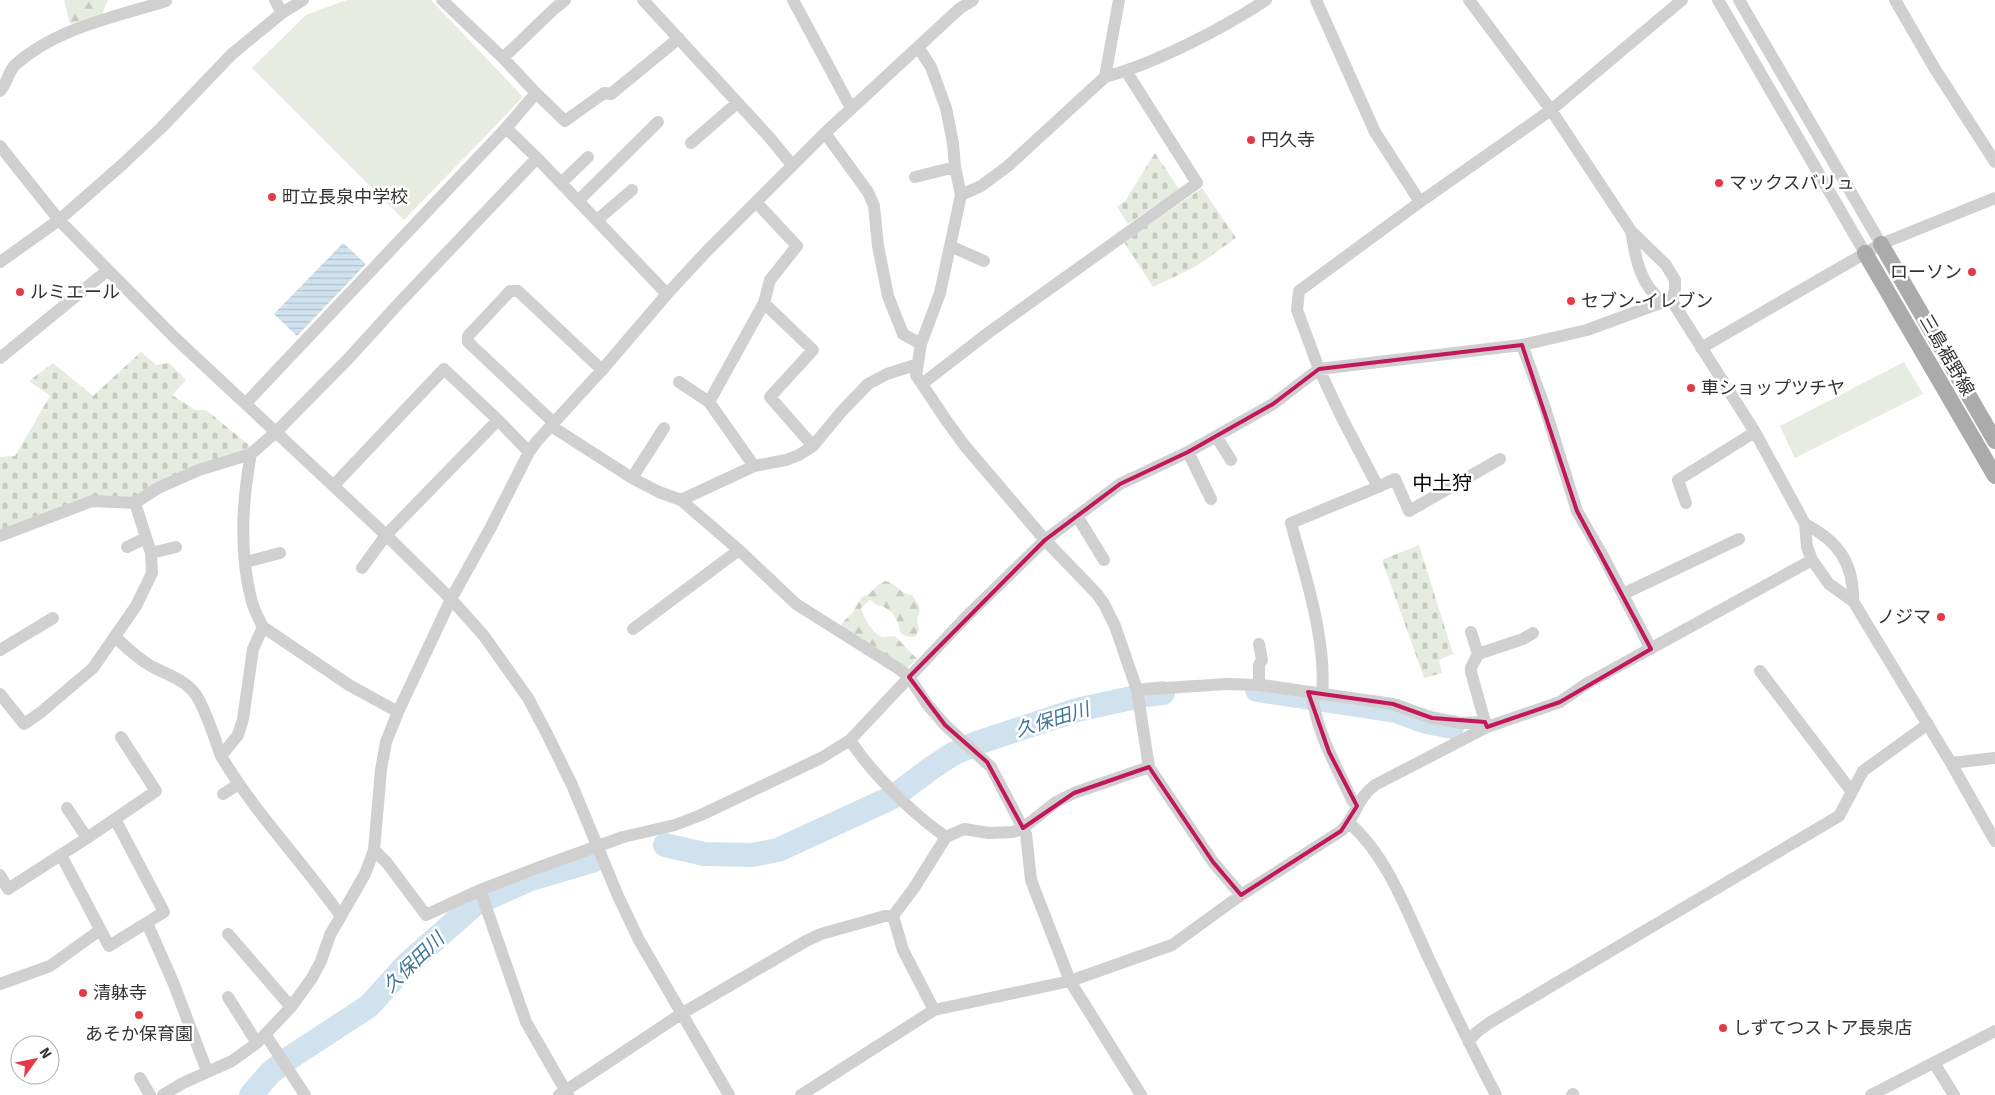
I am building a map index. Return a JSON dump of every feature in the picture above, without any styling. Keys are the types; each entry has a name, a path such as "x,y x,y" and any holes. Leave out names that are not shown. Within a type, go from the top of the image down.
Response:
{"main road":[{"name":"三島裾野線","path":"1881,244 1995,441"},
{"name":"三島裾野線","path":"1865,253 1995,476"}],"street":[{"path":"275,0 282,13"},
{"path":"0,262 59,220 162,127 232,54 282,13 303,0"},
{"path":"442,0 565,121 604,93 611,94 679,38"},
{"path":"503,58 565,0"},
{"path":"643,0 679,38 736,104 770,138 792,165"},
{"path":"793,0 851,108"},
{"path":"163,1095 232,1061 261,1039 291,1007 312,978 321,961 330,935 365,874 374,850 386,742 398,712 451,599 491,527 529,452 667,294 792,165 918,47 956,5 973,0"},
{"path":"1105,77 1119,0"},
{"path":"961,195 981,186 1008,166 1105,77 1126,71 1183,46 1250,11 1266,0"},
{"path":"1316,0 1375,132 1420,202"},
{"path":"374,850 388,863 426,915 482,896 598,846 623,837 675,825 701,815 807,766 850,740 966,617 1045,540 1120,484 1188,452 1273,404 1319,369 1522,345 1587,330 1667,301 1675,290 1675,280 1666,265 1631,231 1552,110 1469,0"},
{"path":"1378,487 1319,369 1297,310 1299,291 1420,202 1552,110 1682,0"},
{"path":"1718,0 1865,253"},
{"path":"1739,0 1881,244"},
{"path":"1895,0 1935,69 1995,162"},
{"path":"0,91 14,67 29,55 60,36 166,1"},
{"path":"918,47 931,66 946,108 961,195 940,293 921,344 916,375 965,446 1045,540 1091,587 1104,604 1115,626 1137,690 1149,767 1213,862 1241,895"},
{"path":"922,384 988,332 1197,182 1126,71"},
{"path":"246,403 506,128 536,93"},
{"path":"691,144 736,104"},
{"path":"578,201 658,122"},
{"path":"506,128 667,294"},
{"path":"825,133 868,192 874,206 878,246 888,296 903,334 921,344"},
{"path":"0,146 59,220 175,338 277,431 386,535 451,599 484,636 528,698 572,785 618,896 639,940 729,1095"},
{"path":"561,183 588,157"},
{"path":"0,536 92,500 135,503 158,488 199,470 250,454 277,431 348,360 400,302 537,158"},
{"path":"915,177 955,167"},
{"path":"597,220 632,190"},
{"path":"1701,348 1881,244 1995,198"},
{"path":"710,402 764,303 770,280 797,246 756,202"},
{"path":"1631,231 1643,279 1651,293 1667,301 1701,348 1755,432 1805,524 1807,547 1812,560 1829,584 1853,601 1952,763 1995,841"},
{"path":"950,246 984,261"},
{"path":"0,358 108,270"},
{"path":"602,370 518,290 510,291 468,336 468,342 552,424 632,478 659,492 681,500 739,550 796,604 909,677 926,704 944,725 987,762 1027,838 1028,866 1031,880 1070,981 1141,1095"},
{"path":"764,303 813,350 770,397 813,446"},
{"path":"1522,345 1544,405 1577,511 1651,649"},
{"path":"681,500 754,466 786,460 799,455 813,446 842,411 868,384 887,374 918,364"},
{"path":"334,485 444,369 529,452"},
{"path":"679,382 710,402 754,466"},
{"path":"362,568 386,535 498,420"},
{"path":"632,478 664,428"},
{"path":"1686,503 1678,480 1755,432"},
{"path":"1216,436 1231,460"},
{"path":"1188,452 1211,499"},
{"path":"250,454 245,486 243,527 252,603 263,627 349,685 398,712"},
{"path":"1357,806 1352,800 1330,752 1315,698 1323,681 1320,647 1309,590 1291,523 1396,479 1409,511 1500,459"},
{"path":"0,694 24,724 40,713 93,668 115,637 136,606 152,573 151,553 135,503"},
{"path":"1077,516 1104,560"},
{"path":"1805,524 1831,542 1844,558 1851,574 1853,601"},
{"path":"127,547 146,538"},
{"path":"1623,594 1739,539"},
{"path":"151,553 176,547"},
{"path":"633,629 739,550"},
{"path":"246,562 280,553"},
{"path":"801,1095 934,1010 1070,981 1172,945 1241,895 1341,831 1349,823 1364,793 1374,785 1486,724 1560,702 1586,684 1812,560"},
{"path":"0,635 4,648 53,618"},
{"path":"222,756 238,735 243,718 253,650 263,627"},
{"path":"1471,632 1478,654 1471,672 1486,724"},
{"path":"1478,654 1523,640 1533,632"},
{"path":"115,637 152,667 171,674 186,684 196,695 222,756 239,784 288,850 313,877 340,915"},
{"path":"1258,685 1259,665 1262,660 1259,644"},
{"path":"1760,672 1852,792"},
{"path":"1137,690 1226,684 1258,685 1315,698 1393,704 1432,718 1461,723 1486,724"},
{"path":"1468,1041 1489,1023 1838,816 1863,771 1928,724"},
{"path":"0,874 8,888 156,791 121,737"},
{"path":"850,740 862,758 880,778 932,828 946,837"},
{"path":"1952,763 1995,758"},
{"path":"893,916 914,888 946,837 964,829 1006,834 1023,828 1056,802 1074,793 1149,767"},
{"path":"223,794 239,784"},
{"path":"67,808 87,838"},
{"path":"61,855 109,946 164,912 115,819"},
{"path":"1349,823 1366,840 1389,876 1496,1095"},
{"path":"482,896 526,1022 560,1078 564,1094 681,1014 806,941 885,916 893,916"},
{"path":"893,916 903,950 934,1010"},
{"path":"146,923 172,982 207,1072"},
{"path":"0,984 50,966 100,930"},
{"path":"228,934 291,1007"},
{"path":"228,997 261,1039 281,1057 305,1095"},
{"path":"1871,1095 1995,1031"},
{"path":"1934,1063 1954,1095"},
{"path":"140,1078 150,1095"}],"highlighted area":[{"path":"1522,345 1577,511 1651,649 1560,702 1487,727 1485,722 1432,718 1393,704 1308,692 1329,752 1357,806 1341,831 1241,895 1213,862 1149,767 1074,793 1023,828 987,762 945,725 909,677 1045,540 1120,484 1188,452 1273,404 1319,369"}],"green space":[{"path":"64,0 108,0 102,14 70,24"},
{"path":"347,0 431,0 523,97 404,220 252,68 306,15"},
{"path":"1155,153 1179,189 1128,224 1117,207 1125,201"},
{"path":"1202,188 1236,238 1195,267 1153,287 1124,242"},
{"path":"141,352 156,365 169,363 186,380 172,395 195,410 206,410 255,450 135,498 88,499 0,536 0,457 15,456 50,396 29,381 53,363 93,396"},
{"path":"1904,362 1923,394 1795,458 1780,426"},
{"path":"1419,545 1453,654 1439,660 1442,673 1424,678 1382,560"},
{"path":"885,581 904,593 912,595 918,604 920,609 917,618 919,630 915,637 902,634 894,616 883,606 878,606 870,600 861,608 866,620 879,636 895,636 917,659 907,668 843,629 841,624 852,613 862,597 869,594"}],"water":[{"path":"343,243 366,264 297,336 274,314"}],"waterway":[{"name":"久保田川","path":"1257,690 1396,711 1426,722 1452,727"},
{"name":"久保田川","path":"665,845 704,854 752,855 778,850 893,797 953,754 977,743 1077,710 1145,695 1163,693"},
{"name":"久保田川","path":"251,1095 270,1073 288,1059 369,1006 406,965 475,904 528,880 592,861"}],"place":[{"name":"円久寺","path":"1251,140"},
{"name":"マックスバリュ","path":"1719,183"},
{"name":"町立長泉中学校","path":"272,197"},
{"name":"ローソン","path":"1972,272"},
{"name":"ルミエール","path":"20,292"},
{"name":"セブン-イレブン","path":"1571,301"},
{"name":"車ショップツチヤ","path":"1691,388"},
{"name":"ノジマ","path":"1941,617"},
{"name":"清躰寺","path":"83,993"},
{"name":"あそか保育園","path":"139,1015"},
{"name":"しずてつストア長泉店","path":"1723,1028"}],"district":[{"name":"中土狩","path":"1442,483"}]}
